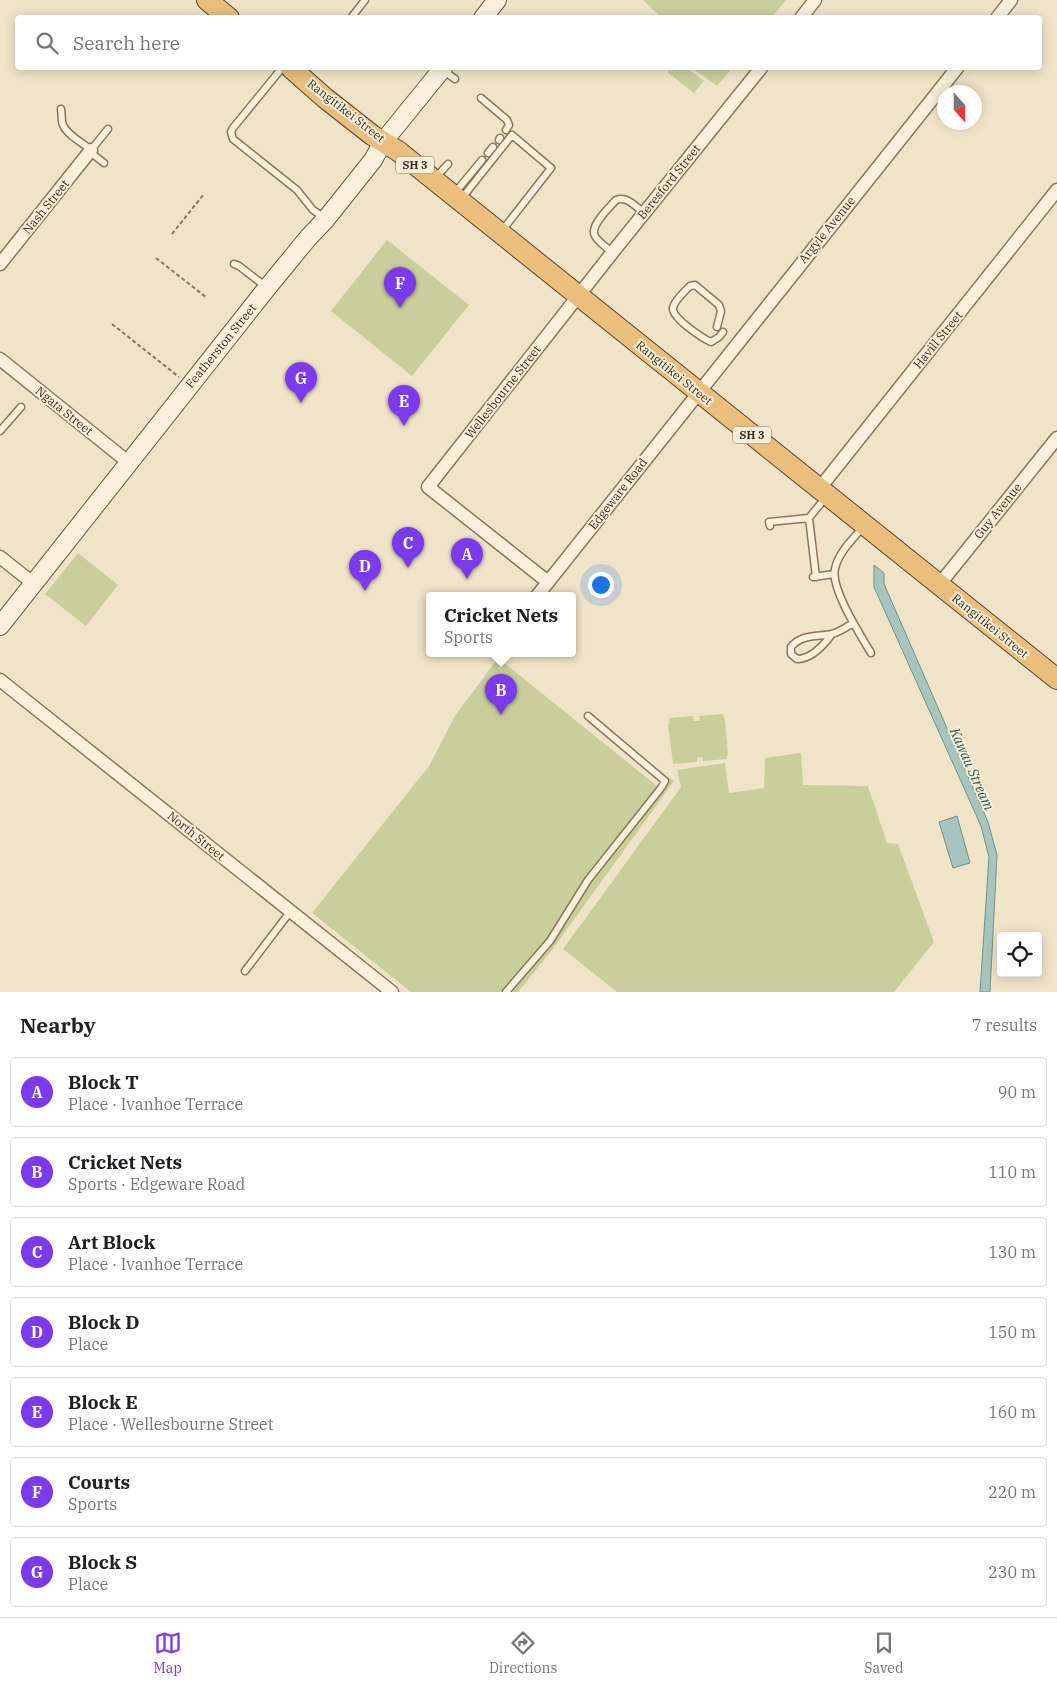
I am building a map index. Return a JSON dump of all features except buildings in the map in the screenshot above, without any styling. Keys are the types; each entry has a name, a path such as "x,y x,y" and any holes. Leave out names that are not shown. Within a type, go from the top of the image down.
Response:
{"highway":[{"path":"212,1 227,15"},
{"name":"Rangitikei Street","path":"300,72 325,98 383,142 398,151 1057,679"}],"main road":[{"path":"485,15 497,0"},
{"name":"Featherston Street","path":"0,626 267,288 373,160 383,142 446,72"}],"street":[{"path":"803,15 815,0"},
{"path":"999,15 1011,0"},
{"name":"Beresford Street","path":"578,296 759,70"},
{"name":"Argyle Avenue","path":"699,393 955,70"},
{"name":"Nash Street","path":"0,264 91,151"},
{"name":"Havill Street","path":"823,492 1057,190"},
{"name":"Wellesbourne Street","path":"548,582 428,487 578,296"},
{"name":"Ngata Street","path":"0,359 128,462"},
{"name":"Edgeware Road","path":"540,592 699,393"},
{"name":"Guy Avenue","path":"939,585 1057,438"},
{"path":"0,557 34,584"},
{"name":"North Street","path":"0,680 392,992"}],"lane":[{"path":"353,15 365,0"},
{"path":"280,70 233,128 231,136 297,190 313,210 326,219"},
{"path":"481,98 507,120 509,125 506,130"},
{"path":"61,109 62,122 65,129 104,163"},
{"path":"91,151 108,129"},
{"path":"456,198 512,136 551,168 500,234"},
{"path":"456,198 482,160"},
{"path":"434,180 448,164"},
{"path":"612,253 596,237 595,225 616,200 619,199 627,200 644,213"},
{"path":"234,264 267,288"},
{"path":"717,327 721,312 719,305 695,285 690,286 674,305 673,310 675,314 711,342 724,332"},
{"path":"0,432 21,407"},
{"path":"823,492 809,518 814,577 834,574"},
{"path":"770,526 769,522 809,518"},
{"path":"864,525 838,560 834,574 846,611 871,653"},
{"path":"832,634 817,634 798,640 791,647 792,654 797,659 805,658 824,644 832,634 853,623"},
{"path":"506,992 550,941 588,880 665,781 588,716"},
{"path":"245,971 290,912"}],"path":[{"path":"172,234 204,194"},
{"path":"156,258 207,298"},
{"path":"112,324 179,377"}],"green space":[{"path":"643,0 786,0 774,15 659,15"},
{"path":"668,70 690,70 704,81 694,93 667,72"},
{"path":"695,70 730,70 717,86"},
{"path":"387,240 469,305 412,376 331,311"},
{"path":"78,553 118,585 86,626 45,594"},
{"path":"498,658 657,786 668,777 674,781 552,950 518,992 411,992 312,913 429,766 455,716"},
{"path":"723,714 725,719 727,759 703,761 702,757 697,758 697,762 673,764 668,724 670,723 669,718 693,716 694,721 700,721 699,716"},
{"path":"801,753 803,785 868,786 887,843 898,844 934,942 894,992 617,992 563,949 681,787 677,770 725,763 729,793 764,788 765,758"}],"water":[{"path":"874,565 884,573 884,584 988,822 997,855 990,992 980,992 989,857 981,826 874,587"},
{"path":"957,816 970,863 953,868 939,822"}],"place":[{"name":"Courts","path":"400,308"},
{"name":"Block S","path":"301,403"},
{"name":"Block E","path":"404,426"},
{"name":"Art Block","path":"408,568"},
{"name":"Block T","path":"467,579"},
{"name":"Block D","path":"365,591"},
{"name":"Cricket Nets","path":"501,715"}],"water label":[{"name":"Kawau Stream","path":"972,769"}]}
